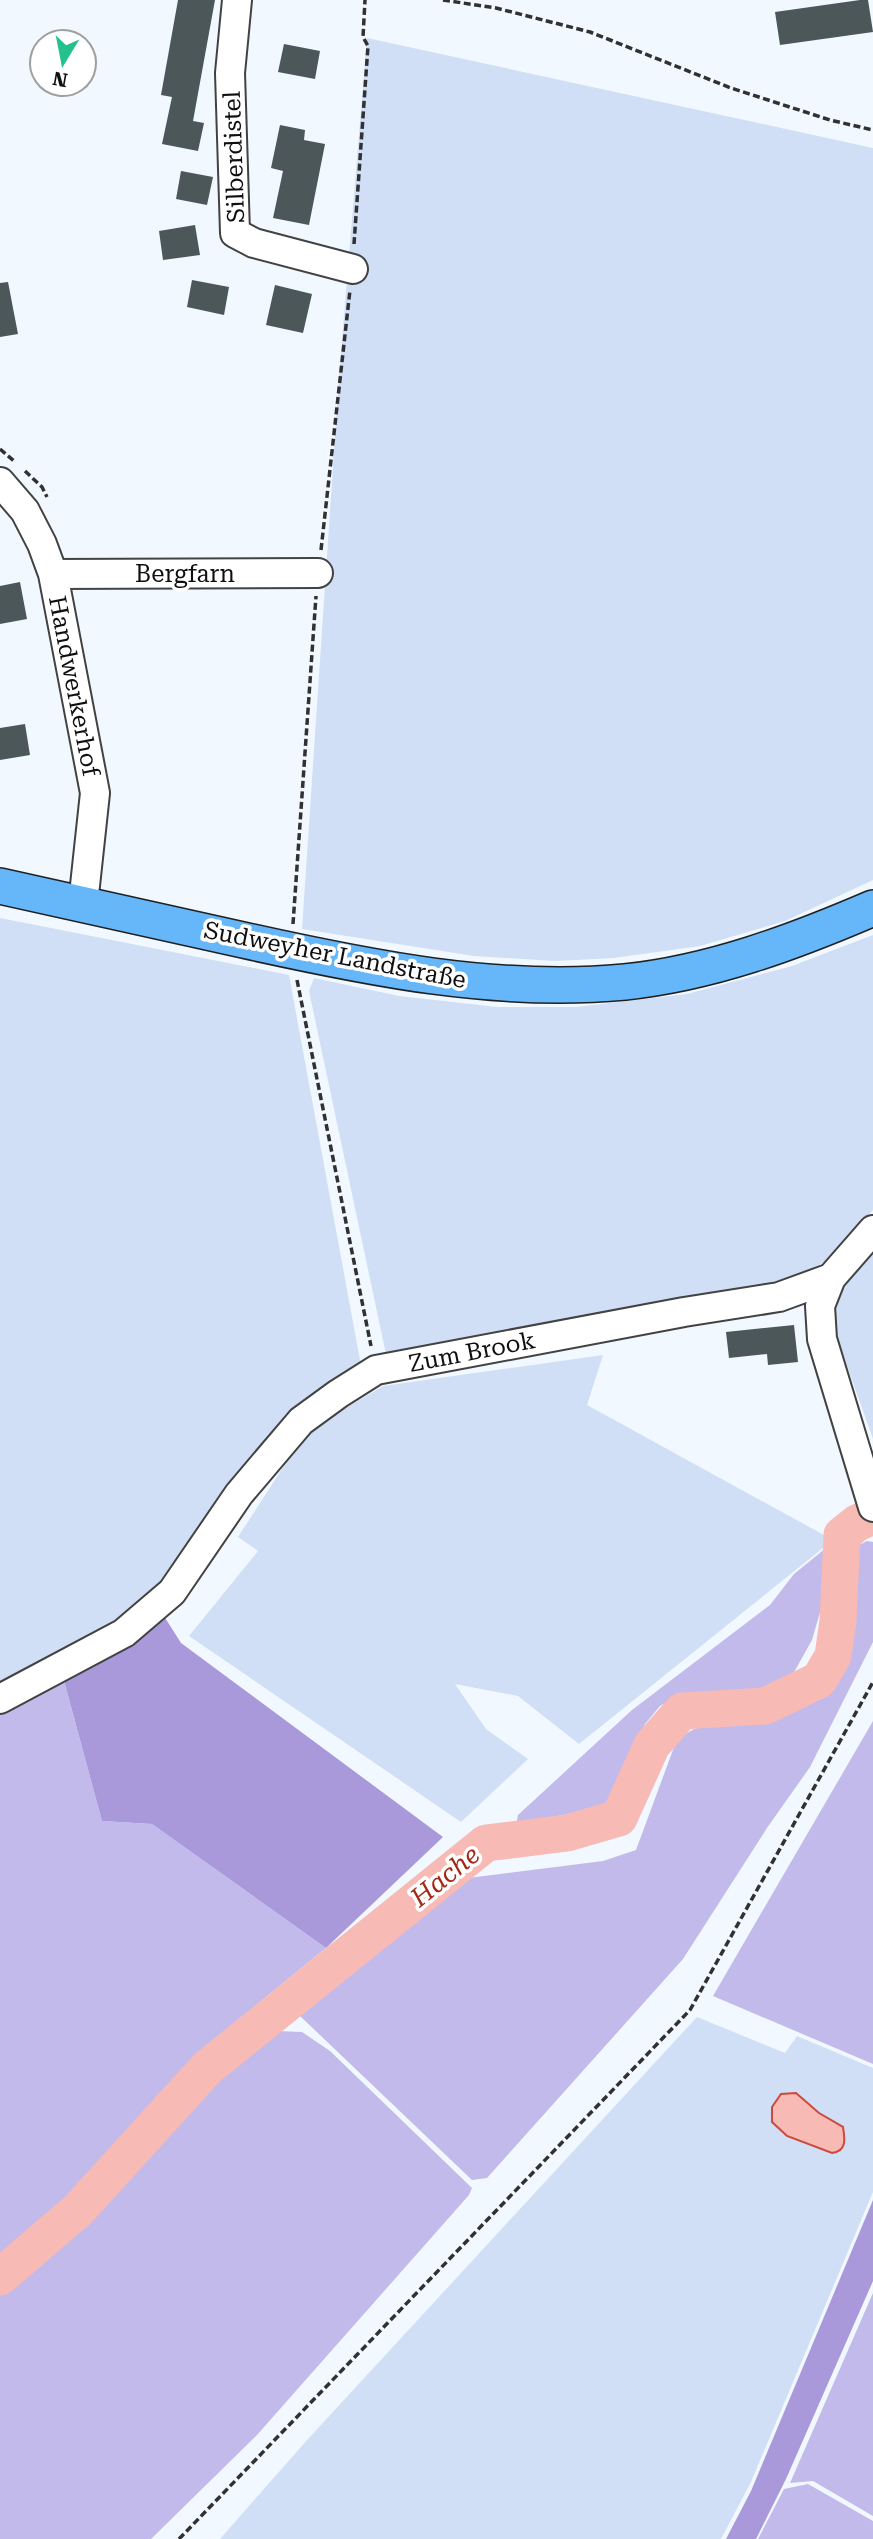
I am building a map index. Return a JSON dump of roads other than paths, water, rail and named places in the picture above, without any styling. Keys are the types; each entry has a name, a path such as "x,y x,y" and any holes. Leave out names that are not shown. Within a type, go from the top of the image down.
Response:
{"main road":[{"name":"Sudweyher Landstraße","path":"0,886 291,951 426,977 501,984 572,985 627,982 682,972 737,959 790,942 873,908"}],"street":[{"name":"Silberdistel","path":"237,0 230,73 235,233 254,243 353,269"},
{"name":"Handwerkerhof","path":"0,482 25,511 42,544 52,574 95,793 83,904"},
{"name":"Bergfarn","path":"52,574 318,573"},
{"path":"871,1501 822,1339 820,1306 831,1278 873,1230"},
{"name":"Zum Brook","path":"0,1699 124,1633 172,1592 239,1494 301,1420 376,1370 684,1312 779,1297 831,1278"}],"waterway":[{"name":"Hache","path":"0,2277 78,2210 207,2068 486,1843 567,1833 619,1818 652,1745 682,1711 765,1706 819,1680 833,1656 838,1621 842,1535 857,1523 873,1516"}]}
